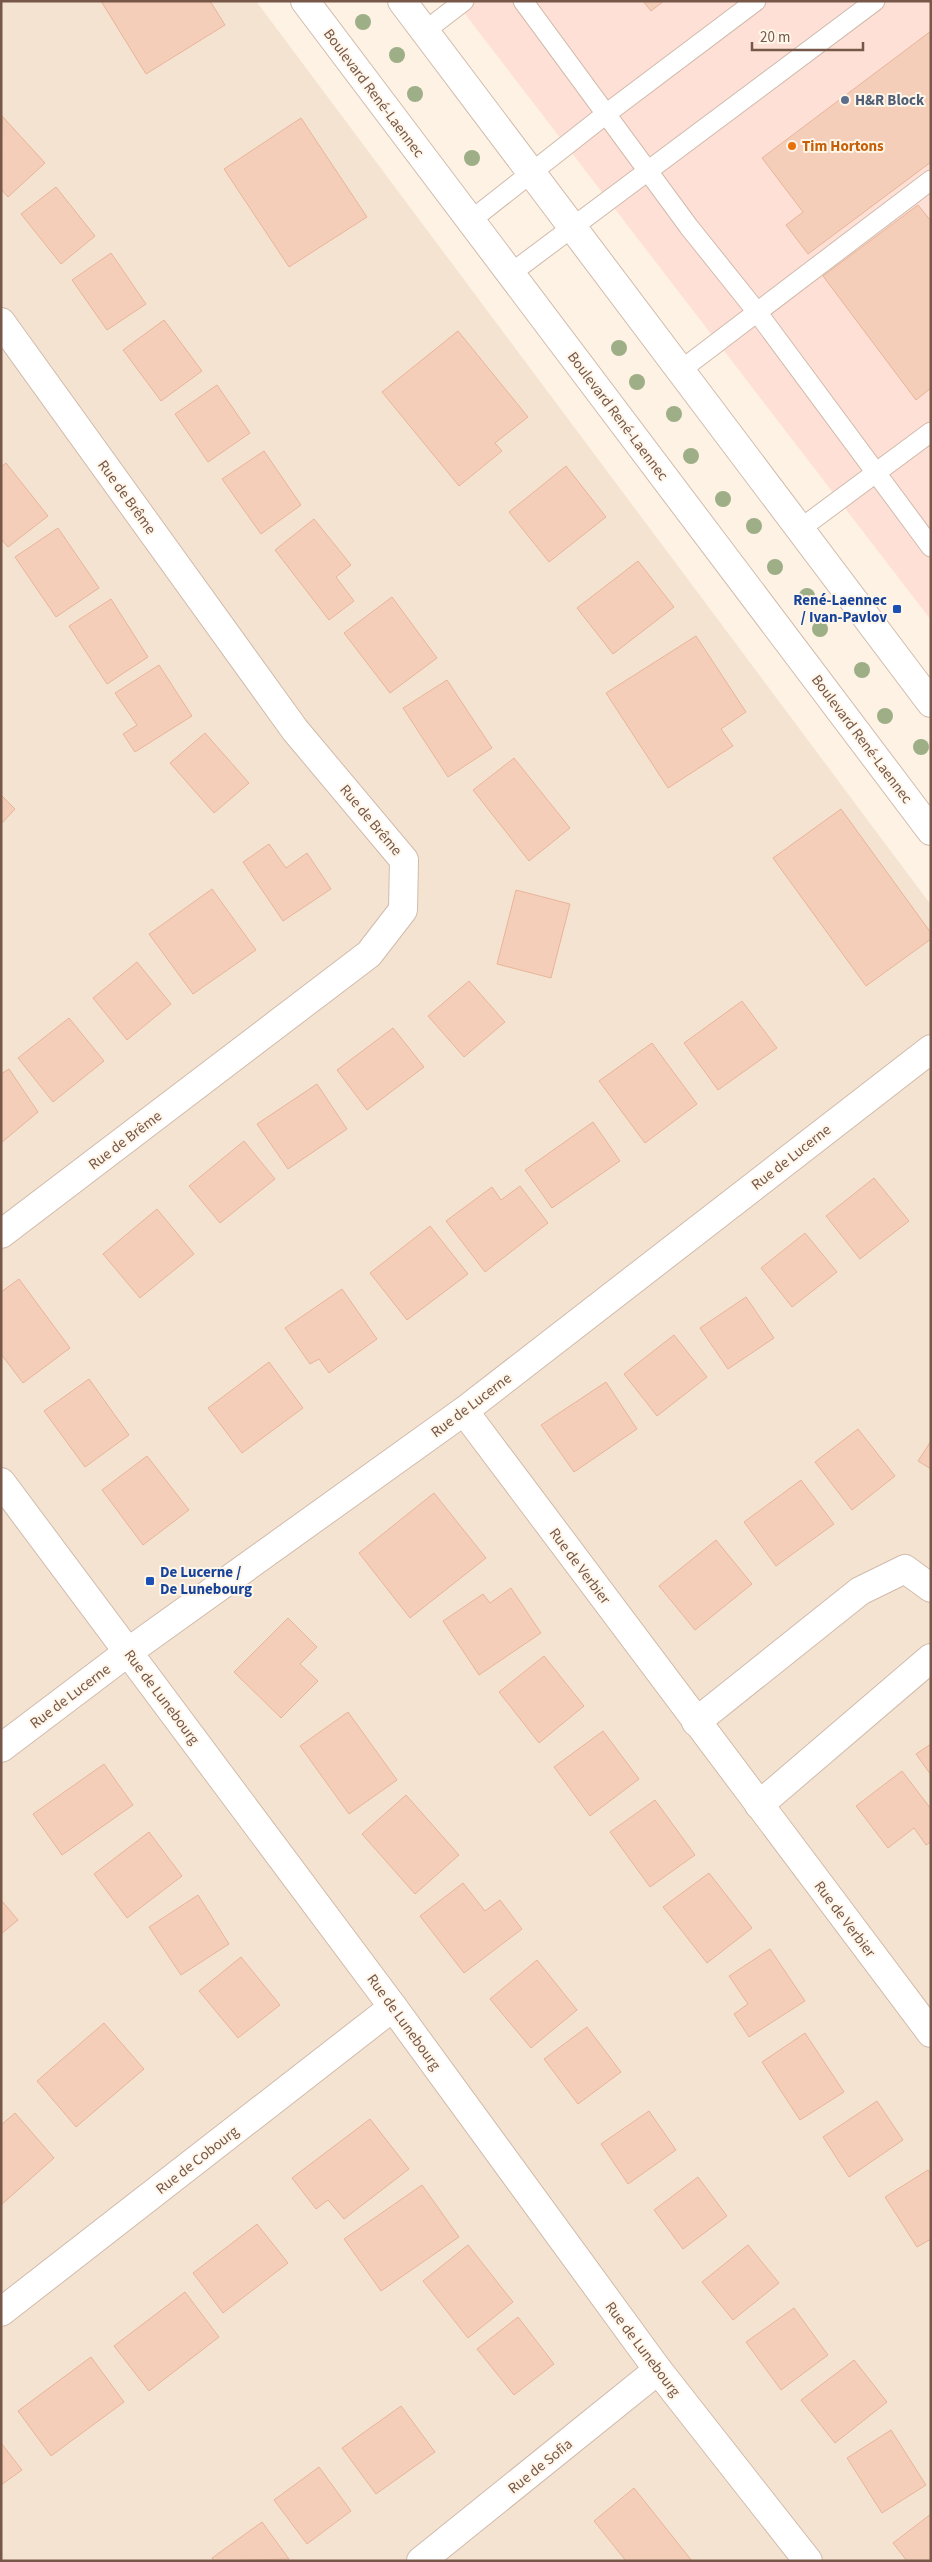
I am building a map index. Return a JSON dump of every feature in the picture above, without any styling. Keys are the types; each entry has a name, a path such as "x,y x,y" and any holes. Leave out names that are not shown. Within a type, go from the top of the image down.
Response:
{"street":[{"name":"Boulevard René-Laennec","path":"305,1 931,831"},
{"path":"402,1 931,703"},
{"name":"Rue de Brême","path":"1,322 295,730 404,860 404,910 369,954 1,1234"},
{"name":"Rue de Lucerne","path":"1,1748 128,1652 464,1411 931,1049"},
{"name":"Rue de Verbier","path":"464,1411 931,2033"},
{"name":"Rue de Lunebourg","path":"1,1482 393,2007 658,2370 808,2561"},
{"path":"696,1722 860,1590 905,1569 931,1588"},
{"path":"759,1804 931,1658"},
{"name":"Rue de Cobourg","path":"1,2312 393,2007"},
{"name":"Rue de Sofia","path":"421,2561 658,2370"}],"lane":[{"path":"425,31 464,1"},
{"path":"522,1 646,170 757,312 931,547"},
{"path":"470,221 606,114 756,1"},
{"path":"510,274 646,170 875,1"},
{"path":"681,370 931,180"},
{"path":"800,529 931,432"}],"shaded area":[{"path":"1,1 256,1 931,905 931,2561 1,2561"},
{"path":"455,1 931,1 931,620"}],"building":[{"path":"101,1 210,1 225,25 146,74"},
{"path":"643,1 664,1 651,11"},
{"path":"931,31 931,162 808,254 786,225 803,212 762,158"},
{"path":"2,116 45,163 8,197 1,189"},
{"path":"301,118 367,217 289,267 224,169"},
{"path":"56,187 95,236 61,264 21,214"},
{"path":"918,205 931,221 931,388 916,400 823,276"},
{"path":"111,253 146,304 107,330 72,280"},
{"path":"164,320 202,371 161,401 123,350"},
{"path":"458,331 528,417 495,443 502,451 459,486 382,392"},
{"path":"217,385 250,433 208,462 175,414"},
{"path":"264,451 301,505 261,534 222,479"},
{"path":"6,463 48,516 8,547 1,539 1,467"},
{"path":"566,466 606,517 549,562 509,512"},
{"path":"314,519 351,565 336,577 354,601 329,620 275,550"},
{"path":"58,528 99,588 56,617 15,557"},
{"path":"638,561 674,607 613,654 577,608"},
{"path":"392,597 437,658 390,693 344,633"},
{"path":"111,599 148,657 107,684 69,626"},
{"path":"696,636 746,712 721,729 733,746 668,788 606,693"},
{"path":"159,665 192,716 135,752 123,734 137,725 115,693"},
{"path":"447,680 492,748 448,777 403,708"},
{"path":"205,733 249,783 214,813 170,763"},
{"path":"514,758 570,828 529,861 473,790"},
{"path":"1,795 15,809 1,824"},
{"path":"841,809 931,933 931,939 866,986 773,858"},
{"path":"269,844 286,868 307,853 331,889 283,921 243,862"},
{"path":"212,889 256,950 193,994 149,934"},
{"path":"516,890 570,904 551,978 497,964"},
{"path":"137,962 171,1004 127,1040 93,998"},
{"path":"469,981 505,1022 464,1057 428,1016"},
{"path":"742,1001 777,1048 718,1090 684,1043"},
{"path":"69,1018 104,1061 53,1102 18,1058"},
{"path":"393,1028 424,1067 367,1110 337,1070"},
{"path":"652,1043 697,1104 645,1143 599,1081"},
{"path":"9,1069 38,1112 1,1143 1,1074"},
{"path":"317,1084 347,1129 288,1169 257,1124"},
{"path":"593,1122 620,1161 552,1208 525,1170"},
{"path":"244,1141 275,1179 220,1223 189,1186"},
{"path":"874,1178 909,1221 860,1259 826,1216"},
{"path":"520,1186 548,1223 485,1272 446,1221 492,1187 501,1200"},
{"path":"157,1209 194,1254 140,1298 103,1254"},
{"path":"430,1226 468,1274 407,1320 370,1273"},
{"path":"805,1233 837,1272 792,1307 761,1268"},
{"path":"19,1279 70,1348 23,1383 1,1354 1,1292"},
{"path":"342,1289 377,1339 329,1373 319,1359 310,1364 285,1328"},
{"path":"746,1297 774,1338 728,1369 700,1328"},
{"path":"674,1335 707,1377 657,1416 624,1374"},
{"path":"269,1362 303,1408 242,1453 208,1408"},
{"path":"89,1379 129,1435 85,1467 44,1411"},
{"path":"606,1382 637,1429 574,1472 541,1425"},
{"path":"858,1429 895,1476 852,1510 815,1462"},
{"path":"931,1441 931,1469 918,1461"},
{"path":"147,1456 189,1510 143,1545 102,1490"},
{"path":"801,1480 834,1524 776,1566 744,1522"},
{"path":"434,1493 486,1558 410,1618 359,1553"},
{"path":"716,1540 752,1584 695,1630 659,1586"},
{"path":"511,1588 541,1633 479,1675 443,1621 483,1594 490,1603"},
{"path":"288,1618 317,1647 300,1664 318,1681 281,1718 234,1672"},
{"path":"544,1656 584,1706 539,1743 499,1692"},
{"path":"348,1712 397,1780 349,1814 300,1746"},
{"path":"603,1731 639,1779 590,1816 554,1767"},
{"path":"931,1744 931,1775 916,1754"},
{"path":"104,1764 133,1805 62,1855 33,1814"},
{"path":"902,1771 931,1809 931,1842 926,1845 914,1828 888,1848 856,1806"},
{"path":"406,1795 459,1855 415,1894 362,1834"},
{"path":"655,1800 695,1855 650,1887 610,1832"},
{"path":"149,1832 182,1876 127,1918 94,1874"},
{"path":"709,1873 752,1928 707,1963 663,1907"},
{"path":"463,1883 485,1911 500,1900 522,1929 464,1973 420,1916"},
{"path":"198,1895 229,1944 181,1975 149,1927"},
{"path":"1,1900 18,1920 1,1934"},
{"path":"770,1949 805,2001 749,2037 734,2014 748,2004 729,1976"},
{"path":"241,1957 280,2005 238,2038 199,1991"},
{"path":"537,1960 577,2010 531,2048 490,1999"},
{"path":"104,2023 144,2069 76,2127 37,2081"},
{"path":"587,2027 621,2072 578,2104 544,2059"},
{"path":"805,2033 844,2092 800,2120 762,2062"},
{"path":"877,2101 903,2140 849,2177 823,2137"},
{"path":"649,2111 676,2150 628,2184 601,2144"},
{"path":"15,2113 54,2158 1,2205 1,2125"},
{"path":"370,2119 409,2169 344,2219 328,2200 316,2209 292,2178"},
{"path":"928,2170 931,2174 931,2239 917,2247 885,2197"},
{"path":"698,2177 727,2216 683,2249 654,2210"},
{"path":"422,2185 459,2237 381,2291 344,2239"},
{"path":"257,2224 288,2263 223,2313 193,2273"},
{"path":"468,2245 513,2302 468,2338 423,2281"},
{"path":"748,2245 779,2283 733,2320 702,2282"},
{"path":"185,2292 219,2337 149,2391 114,2346"},
{"path":"794,2308 828,2355 781,2390 746,2342"},
{"path":"518,2317 554,2364 514,2395 477,2349"},
{"path":"91,2357 124,2402 51,2456 18,2411"},
{"path":"854,2360 887,2402 835,2443 801,2400"},
{"path":"401,2406 435,2452 376,2494 342,2448"},
{"path":"891,2430 926,2485 882,2513 847,2458"},
{"path":"1,2443 22,2470 1,2485"},
{"path":"319,2467 351,2511 307,2544 274,2500"},
{"path":"634,2488 692,2561 626,2561 594,2521"},
{"path":"931,2514 931,2561 907,2561 893,2543"},
{"path":"262,2522 289,2559 214,2561 212,2558"}],"place":[{"name":"H&R Block","path":"845,100"},
{"name":"Tim Hortons","path":"792,146"},
{"name":"René-Laennec / Ivan-Pavlov","path":"897,609"},
{"name":"De Lucerne / De Lunebourg","path":"150,1581"}]}
